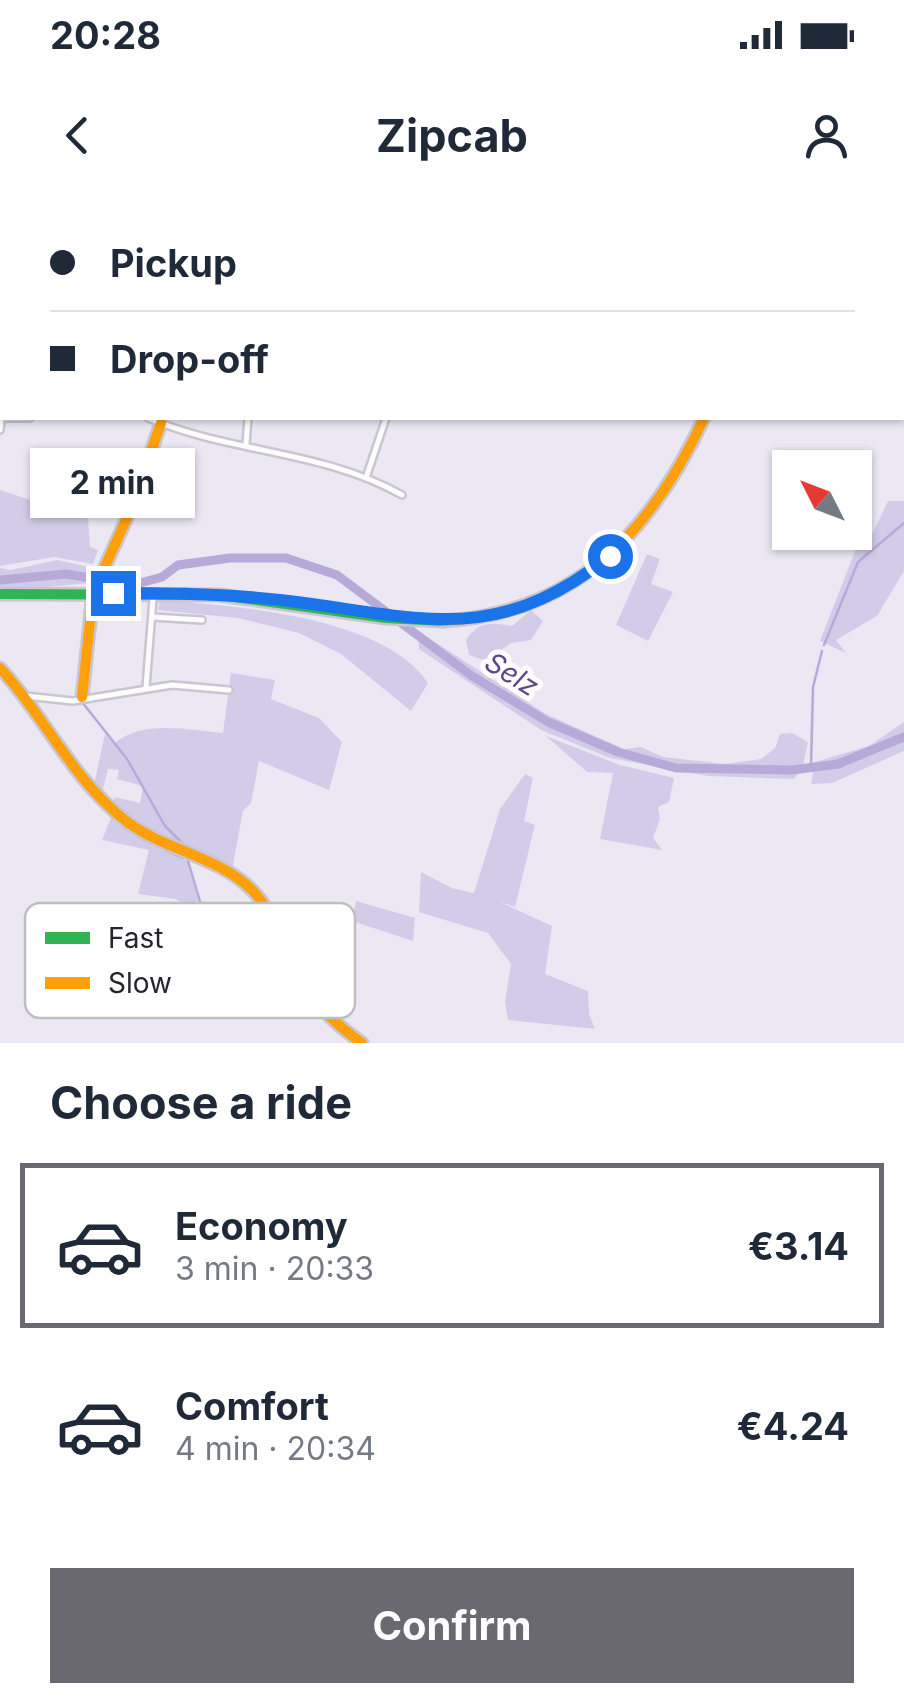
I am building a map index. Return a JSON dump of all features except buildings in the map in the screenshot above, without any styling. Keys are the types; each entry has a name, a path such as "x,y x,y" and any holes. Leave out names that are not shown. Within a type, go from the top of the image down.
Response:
{"street":[{"path":"153,420 205,439 246,444 367,475 402,495"},
{"path":"246,444 248,420"},
{"path":"367,475 385,420"},
{"path":"0,594 95,588 218,595 398,619 452,622 509,612 547,597 599,566 650,518 682,468 703,420"},
{"path":"82,697 95,588 131,510 160,423"},
{"path":"146,687 153,599"},
{"path":"152,618 202,620"},
{"path":"0,668 25,696 67,763 131,826 157,845 249,886 262,903"},
{"path":"25,696 65,702 146,687 229,690"},
{"path":"333,1018 362,1043"}],"shaded area":[{"path":"0,490 88,519 90,547 98,550 93,564 54,557 0,566"},
{"path":"888,501 904,501 904,571 877,616 836,640 846,653 820,641 855,550 872,550 872,535"},
{"path":"647,554 660,559 651,584 673,592 648,641 616,625"},
{"path":"57,560 94,568 90,583 0,591 0,568 11,570"},
{"path":"160,600 266,611 344,629 407,660 428,683 411,711 341,654 299,633 238,618 158,610"},
{"path":"531,610 543,621 531,640 511,643 486,661 469,655 466,640 475,629 492,624 512,626"},
{"path":"418,631 546,714 624,749 641,747 663,757 725,764 761,759 775,748 780,734 792,733 808,742 802,770 794,779 708,776 610,758 541,730 419,649"},
{"path":"231,673 275,680 271,699 319,718 342,742 329,790 259,761 251,803 243,811 232,870 159,842 112,805 115,797 140,803 143,786 117,779 119,770 108,769 101,796 93,789 105,734 114,744 125,736 151,729 223,733"},
{"path":"904,722 904,751 832,783 811,784 815,762 869,746"},
{"path":"546,736 620,765 674,778 669,802 658,807 660,819 653,838 662,850 600,839 613,773 587,772"},
{"path":"525,774 533,778 524,821 535,825 515,907 500,902 552,926 545,974 588,991 589,1014 595,1029 508,1020 505,1002 511,964 488,933 419,912 421,872 452,888 474,893 500,809"},
{"path":"113,813 153,845 187,861 198,900 182,903 138,894 149,850 102,840"},
{"path":"356,901 415,918 413,941 355,922"}],"waterway":[{"path":"824,645 858,562 904,523"},
{"name":"Selz","path":"0,580 66,574 133,585 162,577 178,565 230,558 286,558 337,575 472,676 548,722 618,752 676,768 792,770 838,764 904,737"},
{"path":"811,767 813,687 822,651"},
{"path":"82,702 127,759 165,826 183,844 200,903"},
{"path":"151,842 171,853"},
{"path":"172,853 183,858"},
{"path":"200,864 216,870"}],"traffic: fast":[{"path":"0,594 220,595 386,618 444,621"}],"traffic: slow":[{"path":"444,621 491,615 533,602 604,559 660,497 703,420"},
{"path":"82,697 93,593 131,509 161,423"},
{"path":"0,668 74,767 107,804 141,831 238,878 263,903"},
{"path":"331,1018 362,1043"}],"route":[{"path":"113,593 254,598 398,619 452,622 509,612 535,602 575,582 610,556"}]}
